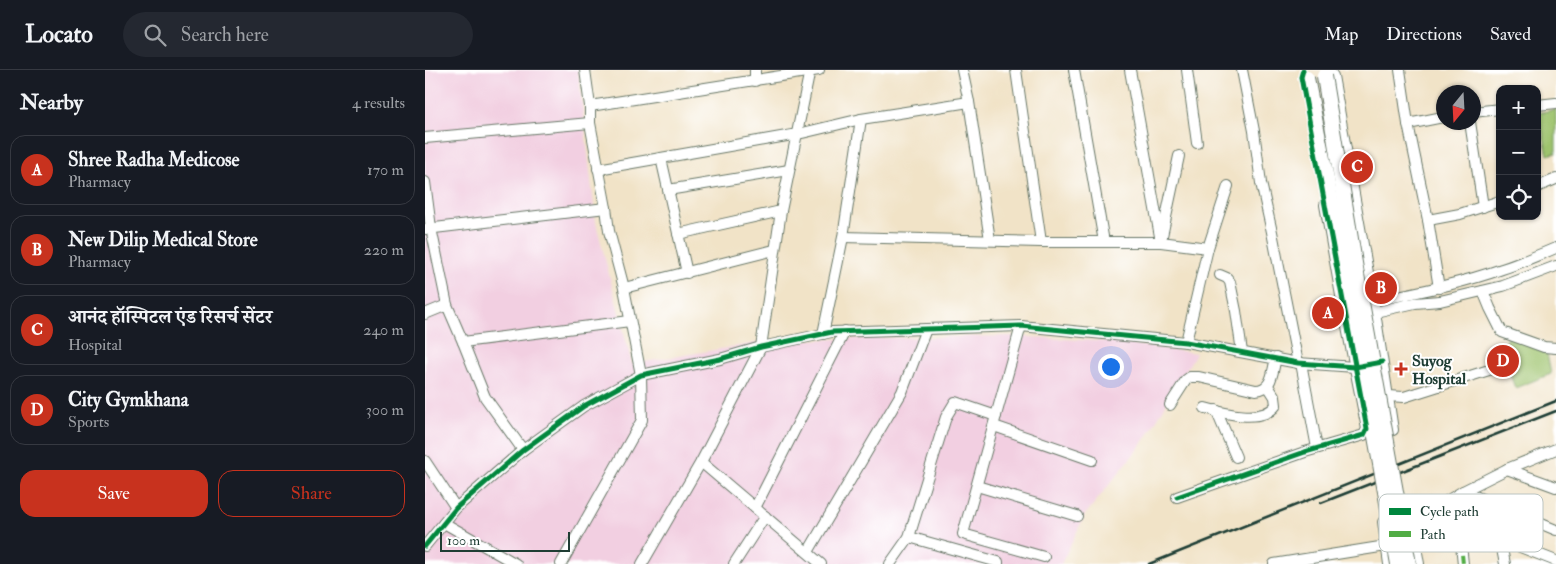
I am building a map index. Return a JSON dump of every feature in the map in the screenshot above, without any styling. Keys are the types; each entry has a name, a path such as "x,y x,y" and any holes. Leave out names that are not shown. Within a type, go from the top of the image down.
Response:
{"main road":[{"path":"1326,73 1356,269 1396,494"},
{"path":"1305,74 1345,270 1385,494"}],"street":[{"path":"561,564 642,420 641,375 624,288 609,231 590,123 590,106 585,70"},
{"path":"962,70 969,102 990,240"},
{"path":"1016,70 1041,242"},
{"path":"1074,70 1104,242"},
{"path":"1130,70 1161,242"},
{"path":"1187,70 1197,143"},
{"path":"1242,70 1254,131 1261,183 1317,448"},
{"path":"1400,70 1408,124 1428,220 1439,288"},
{"path":"590,106 755,75 813,71 781,211 761,347 701,462 641,564"},
{"path":"1177,497 1317,448 1364,435 1393,430 1375,312 1333,76 1326,73"},
{"path":"1305,74 1301,77 1367,430 1364,435"},
{"path":"598,169 798,134 861,119 969,102"},
{"path":"1541,105 1556,103"},
{"path":"1481,111 1496,109"},
{"path":"1408,124 1436,118"},
{"path":"823,334 843,237 861,119"},
{"path":"425,138 590,123"},
{"path":"1471,130 1483,207"},
{"path":"1161,242 1179,156"},
{"path":"661,158 687,273"},
{"path":"668,190 789,170"},
{"path":"1541,185 1556,179"},
{"path":"425,182 428,228 447,305 485,397 523,450"},
{"path":"1186,342 1208,248 1227,186"},
{"path":"1428,220 1496,202"},
{"path":"428,228 606,208"},
{"path":"678,234 781,211"},
{"path":"843,237 1041,242 1161,242 1208,248"},
{"path":"1372,300 1439,288 1501,270 1556,248"},
{"path":"624,288 775,250"},
{"path":"1375,312 1415,302 1440,301 1503,286 1556,266"},
{"path":"1220,275 1227,278 1230,282 1242,352"},
{"path":"1483,291 1503,332 1544,346 1556,348"},
{"path":"425,314 447,305"},
{"path":"463,342 630,321"},
{"path":"425,546 456,508 523,450 584,406 641,375 720,359 761,347 823,334 845,331 1021,326 1186,342 1300,363 1355,367 1383,362"},
{"path":"1021,326 963,534 1044,557"},
{"path":"808,552 902,392 926,329"},
{"path":"755,508 845,331"},
{"path":"1170,405 1186,380 1190,377 1199,377 1262,390 1270,382 1276,358"},
{"path":"1387,396 1404,396 1507,366"},
{"path":"1205,408 1250,417 1270,411 1275,408 1277,402 1267,386"},
{"path":"890,564 909,537 946,417 955,402 995,421 1092,460"},
{"path":"1216,410 1236,457"},
{"path":"1458,494 1507,469 1556,449"},
{"path":"425,461 456,508"},
{"path":"701,462 821,564"},
{"path":"1507,469 1556,487"},
{"path":"977,486 1077,516"},
{"path":"1463,491 1470,494"},
{"path":"736,563 765,516"},
{"path":"444,524 516,564"},
{"path":"1543,525 1556,530"},
{"path":"909,537 998,562 998,564"},
{"path":"1274,564 1379,547"},
{"path":"1524,552 1537,559 1556,561"}],"shaded area":[{"path":"425,70 578,70 596,223 632,364 768,341 872,338 1013,336 1115,342 1196,353 1145,440 1085,515 1061,564 425,564"}],"green space":[{"path":"1556,109 1556,153 1548,155 1541,126 1541,112"},
{"path":"1507,336 1546,348 1551,374 1515,388 1503,356"}],"railway":[{"path":"1149,564 1556,401"},
{"path":"1321,503 1556,411"}],"marked path":[{"path":"1462,552 1463,564"}],"cycle path":[{"path":"1177,497 1305,452 1364,435 1367,429 1301,77 1303,70"},
{"path":"425,546 456,508 523,450 584,406 641,375 720,359 761,347 832,332 1021,326 1186,342 1298,363 1355,367 1382,362"}],"place":[{"name":"आनंद हॉस्पिटल एंड रिसर्च सेंटर","path":"1357,167"},
{"name":"New Dilip Medical Store","path":"1381,288"},
{"name":"Shree Radha Medicose","path":"1328,313"},
{"name":"City Gymkhana","path":"1503,361"},
{"name":"Suyog Hospital","path":"1401,369"}]}
